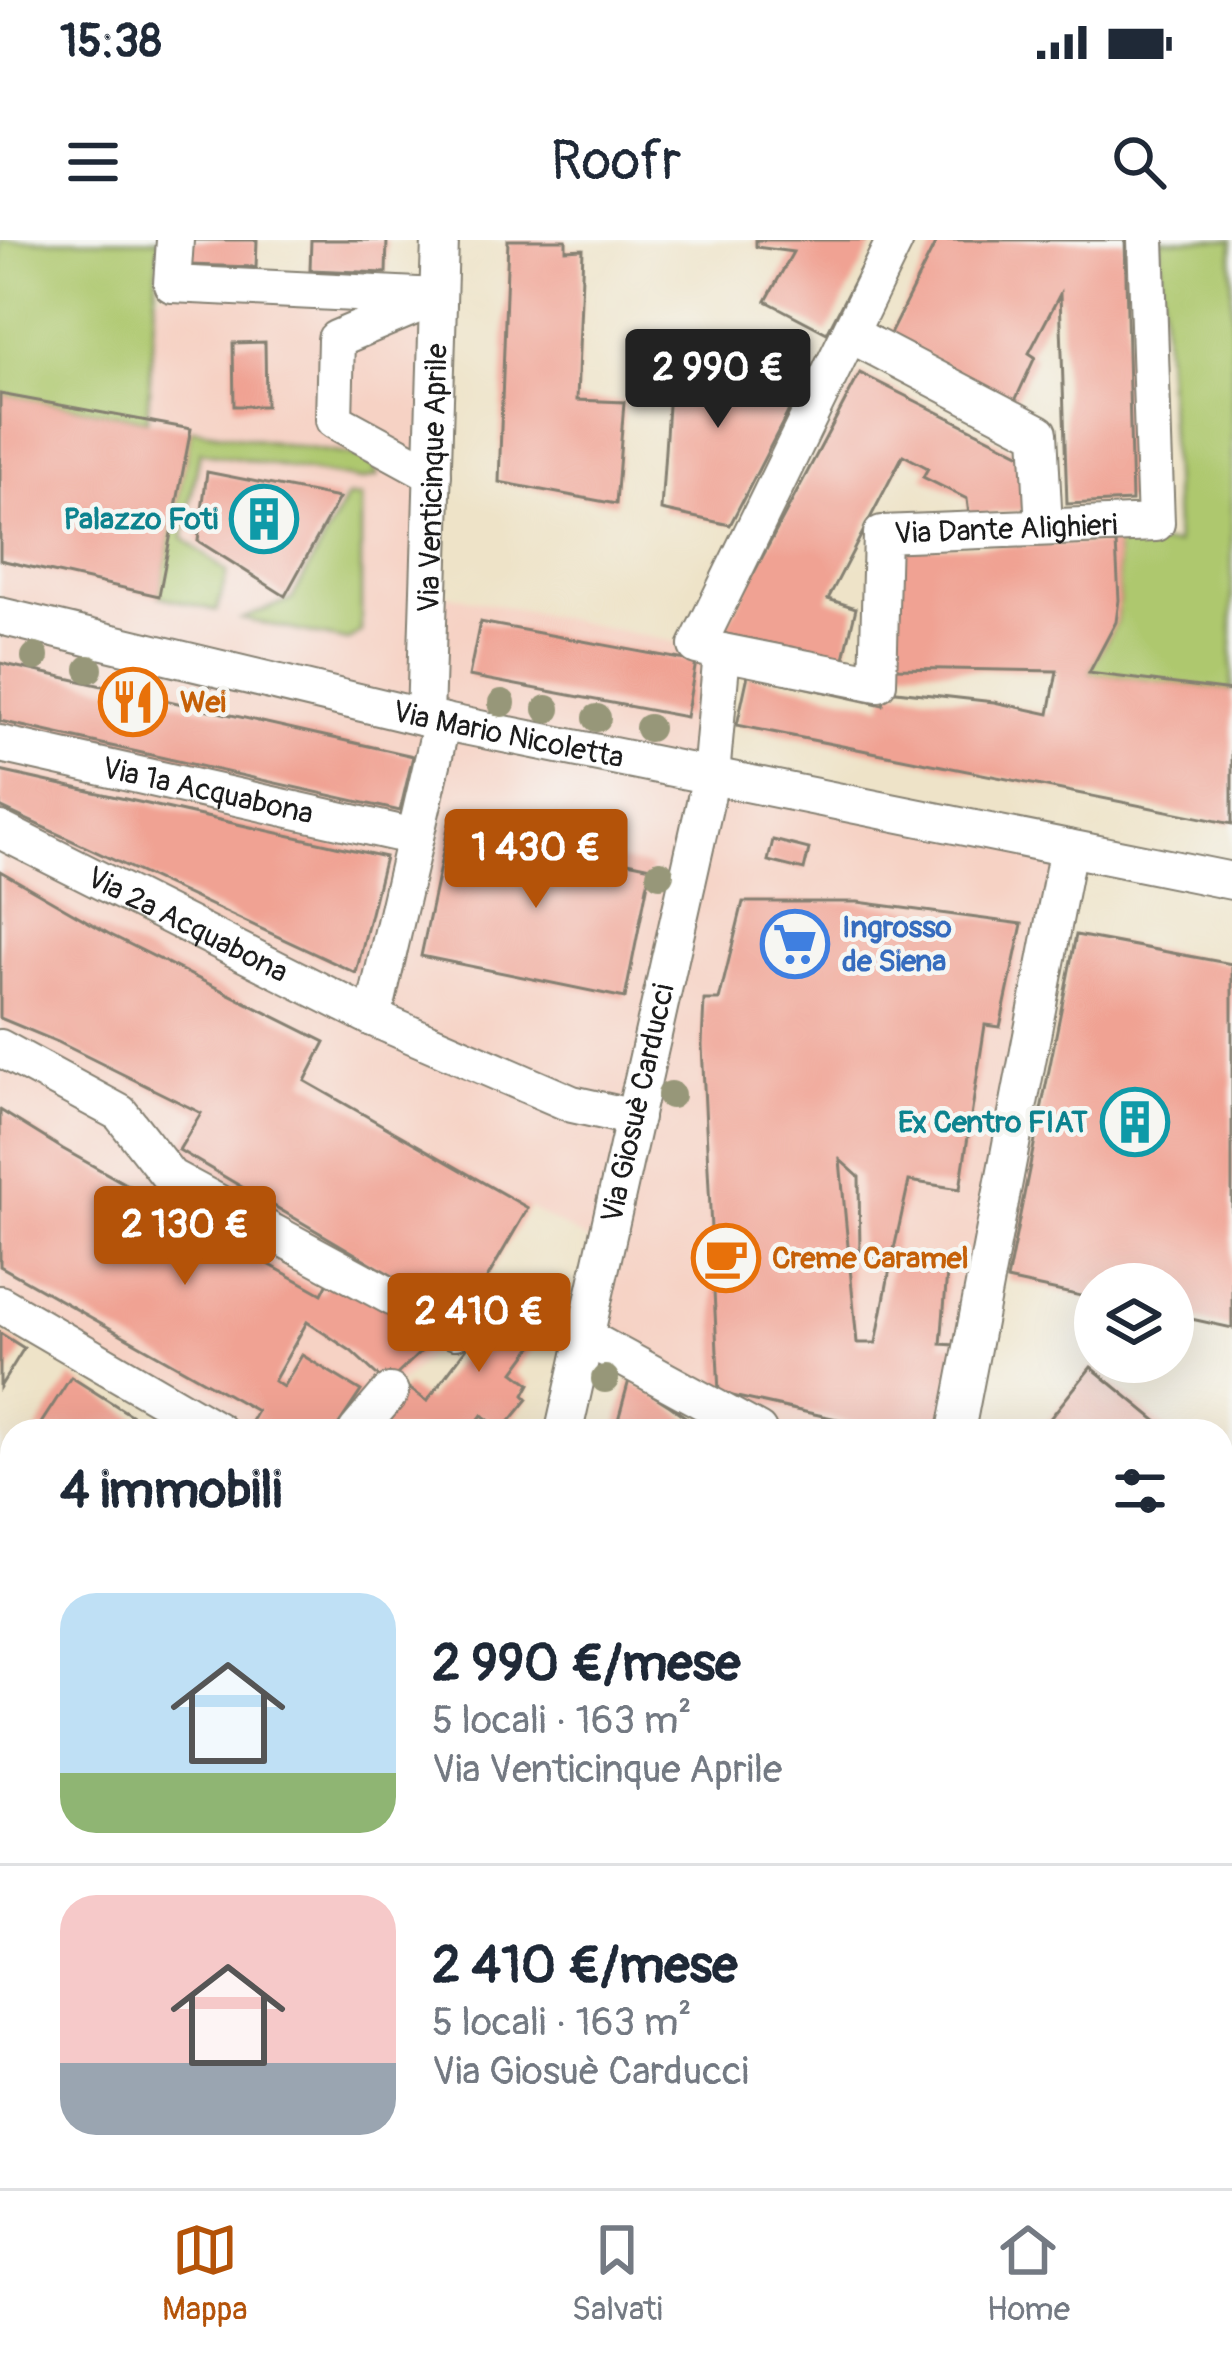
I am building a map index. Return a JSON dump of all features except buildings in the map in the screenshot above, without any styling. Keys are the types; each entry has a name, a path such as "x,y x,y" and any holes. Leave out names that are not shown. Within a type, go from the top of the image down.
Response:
{"street":[{"path":"175,240 172,284 438,296"},
{"name":"Via Venticinque Aprile","path":"373,1018 415,837 434,719 433,474 440,240"},
{"path":"722,652 697,646 895,240"},
{"name":"Via Dante Alighieri","path":"722,652 878,683 882,534 1156,524 1146,240"},
{"path":"433,474 334,420 336,339 438,296"},
{"path":"850,334 1039,433 1044,527"},
{"name":"Via Mario Nicoletta","path":"0,616 434,719 1232,881"},
{"name":"Via Giosuè Carducci","path":"567,1419 711,776 722,652"},
{"name":"Via 1a Acquabona","path":"0,745 415,837"},
{"name":"Via 2a Acquabona","path":"0,830 373,1018 572,1104 634,1118"},
{"path":"958,1419 1069,848"},
{"path":"0,1048 120,1113 170,1177 455,1331"},
{"path":"0,1304 197,1419"},
{"path":"586,1338 736,1419"},
{"path":"367,1419 390,1392"}],"shaded area":[{"path":"172,284 438,297 430,591 722,652 711,775 1068,848 958,1419 736,1419 587,1338 607,1251 529,1208 455,1331 367,1419 197,1419 0,1304 0,394 146,420 157,297"}],"green space":[{"path":"0,240 159,240 147,420 0,394"},
{"path":"1159,240 1232,240 1232,691 1089,673 1116,622 1116,543 1176,544"},
{"path":"191,429 370,458 378,476 361,480 200,452 183,538 227,572 217,611 159,596"},
{"path":"347,497 361,497 361,632 347,641 242,619 292,599"}],"place":[{"name":"Palazzo Foti","path":"264,519"},
{"name":"Wei","path":"133,702"},
{"name":"Ingrosso de Siena","path":"795,944"},
{"name":"Ex Centro FIAT","path":"1135,1122"},
{"name":"Creme Caramel","path":"726,1258"}]}
